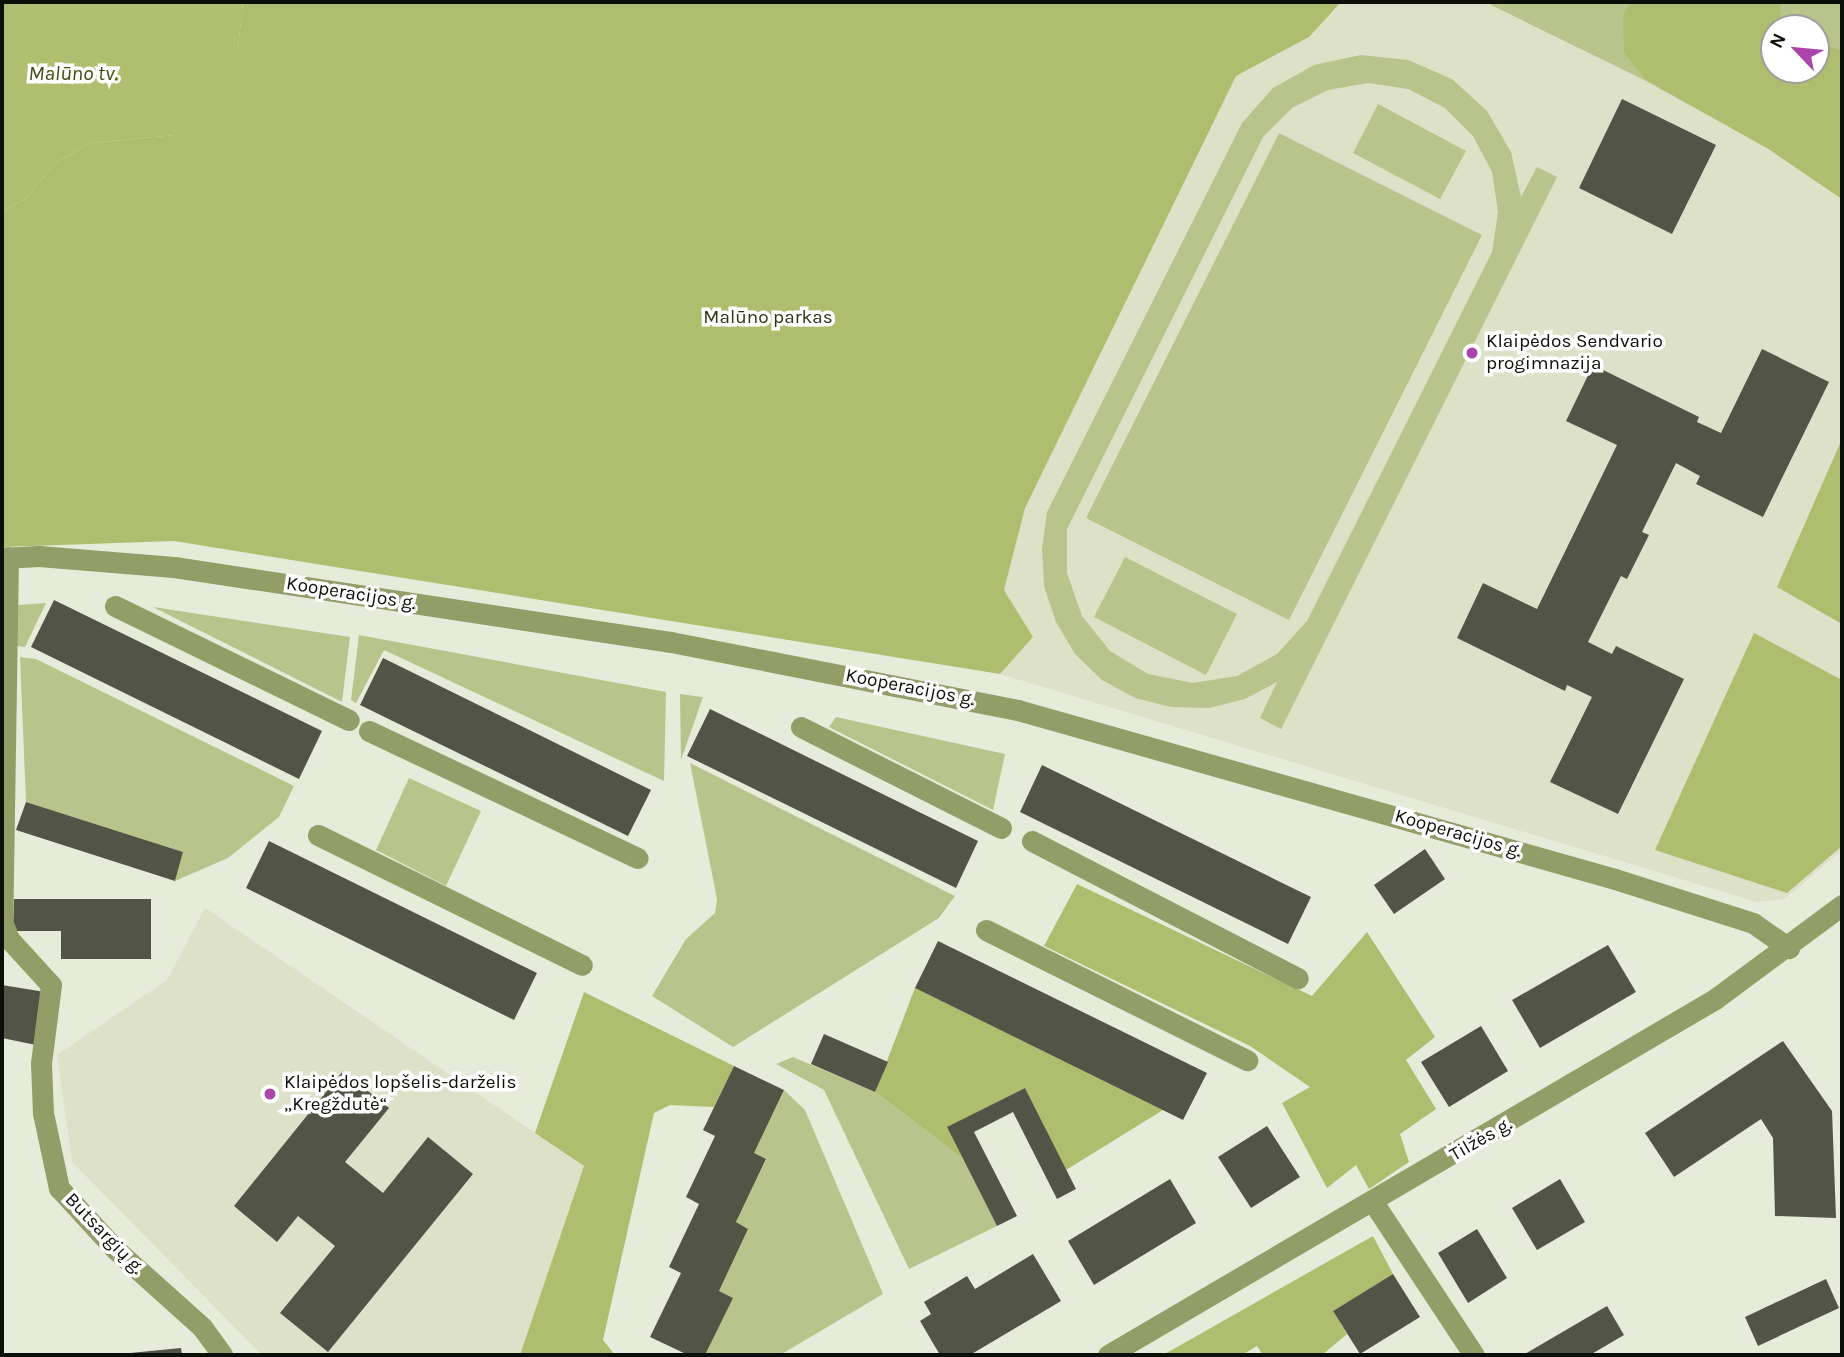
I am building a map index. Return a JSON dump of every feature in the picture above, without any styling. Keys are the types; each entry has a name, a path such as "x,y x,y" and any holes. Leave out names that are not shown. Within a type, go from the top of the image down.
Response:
{"street":[{"name":"Kooperacijos g.","path":"5,558 214,573 693,646 1018,710 1615,879 1753,923 1789,948"},
{"name":"Butsargių g.","path":"5,558 2,921 9,939 51,985 42,1088 59,1188 115,1249 202,1327 222,1355"},
{"path":"115,606 349,720"},
{"path":"801,727 1001,828"},
{"path":"369,731 638,858"},
{"path":"318,835 582,965"},
{"path":"1032,841 1298,978"},
{"name":"Tilžės g.","path":"1108,1355 1715,999 1789,948 1842,905"},
{"path":"986,930 1247,1060"},
{"path":"1373,1202 1474,1355"}],"shaded area":[{"name":"Klaipėdos Sendvario progimnazija","path":"1341,2 1631,2 1767,148 1842,199 1842,850 1785,899 1757,902 1000,674 1033,637 1004,590 1025,508 1236,75 1309,37"},
{"path":"1485,2 1842,2 1842,199 1767,148 1646,81"},
{"path":"1361,55 1408,60 1452,79 1487,111 1511,152 1521,197 1537,167 1557,177 1281,729 1260,718 1277,682 1245,699 1209,708 1171,707 1135,698 1102,680 1075,654 1056,622 1044,586 1042,549 1047,512 1242,123 1273,88 1314,65","holes":["1368,83 1408,89 1445,108 1473,136 1492,172 1498,212 1492,252 1307,621 1277,654 1237,676 1193,683 1148,674 1110,651 1082,616 1067,573 1067,529 1263,137 1292,108 1328,90"]},
{"path":"1378,104 1466,151 1440,199 1353,153"},
{"path":"1279,133 1482,235 1289,620 1086,518"},
{"path":"1125,557 1237,614 1206,675 1094,617"},
{"path":"46,603 25,647 16,646 18,605"},
{"path":"153,607 350,637 342,702"},
{"path":"359,635 666,692 664,781 384,650 356,703 351,700"},
{"path":"20,657 36,659 294,786 279,817 228,858 175,881 183,852 26,802"},
{"path":"680,694 703,697 681,760"},
{"path":"836,717 1005,754 993,810 829,727"},
{"path":"690,763 955,896 939,918 733,1047 652,996 686,939 715,913 717,899"},
{"path":"409,778 481,811 446,886 376,850"},
{"name":"Klaipėdos lopšelis-darželis „Kregždutė“","path":"205,908 584,1166 520,1355 262,1355 72,1162 57,1055 167,980"},
{"path":"793,1057 875,1092 963,1159 997,1226 909,1269 824,1090 776,1064"},
{"path":"784,1090 805,1110 883,1294 780,1355 705,1355 732,1298 719,1291 748,1229 736,1222 766,1160 754,1153"}],"green space":[{"name":"Malūno parkas","path":"243,2 1341,2 1309,37 1236,76 1025,508 1004,590 1033,637 1000,674 174,541 2,547 2,212 25,199 57,162 91,143 175,135 238,48"},
{"path":"1631,2 1781,2 1781,14 1760,14 1760,84 1830,84 1830,47 1842,51 1842,199 1767,148 1646,80 1624,53 1623,15"},
{"path":"1842,439 1842,624 1777,587"},
{"path":"1754,633 1842,680 1842,846 1787,893 1655,850"},
{"path":"1077,884 1312,996 1367,932 1435,1037 1406,1060 1436,1109 1400,1134 1409,1162 1369,1189 1356,1165 1327,1188 1282,1103 1310,1087 1250,1046 1044,946"},
{"path":"915,988 1163,1110 1066,1170 1025,1088 948,1127 963,1159 875,1092"},
{"path":"584,992 734,1066 714,1107 670,1105 654,1113 603,1340 615,1355 520,1355 584,1166 535,1133"},
{"path":"1373,1236 1393,1274 1333,1311 1347,1334 1322,1355 1263,1355 1257,1346 1242,1355 1163,1355"}],"water":[{"name":"Malūno tv.","path":"2,2 243,2 238,48 216,105 175,135 91,143 57,162 25,199 2,212"}],"building":[{"path":"1622,99 1716,145 1672,234 1579,188"},
{"path":"1762,349 1829,382 1763,517 1696,484 1700,476 1676,463 1642,532 1649,535 1627,579 1621,576 1588,642 1612,654 1616,646 1684,679 1618,814 1550,782 1592,697 1567,685 1565,691 1457,638 1483,583 1537,609 1617,445 1566,421 1593,365 1699,417 1697,422 1721,433"},
{"path":"54,600 322,731 299,779 31,647"},
{"path":"383,658 651,790 628,836 360,705"},
{"path":"710,709 978,841 956,888 687,756"},
{"path":"1042,765 1311,897 1288,944 1020,812"},
{"path":"26,802 183,852 175,881 16,830"},
{"path":"269,841 537,973 514,1020 246,888"},
{"path":"1425,849 1445,879 1394,914 1374,885"},
{"path":"14,899 151,899 151,959 61,959 61,931 13,931"},
{"path":"938,941 1207,1073 1183,1120 915,988"},
{"path":"1608,945 1636,992 1540,1048 1512,1000"},
{"path":"2,985 45,992 36,1045 2,1038"},
{"path":"1481,1026 1508,1071 1449,1107 1421,1062"},
{"path":"824,1034 888,1062 875,1092 811,1064"},
{"path":"1783,1041 1832,1111 1836,1218 1775,1216 1773,1138 1761,1119 1674,1177 1645,1133"},
{"path":"734,1066 784,1090 754,1153 766,1159 736,1222 748,1229 719,1291 733,1298 705,1355 688,1355 650,1337 681,1273 669,1267 699,1204 686,1197 715,1136 703,1130"},
{"path":"343,1071 389,1108 345,1162 383,1193 428,1137 473,1174 328,1352 280,1313 335,1246 298,1216 277,1242 234,1206"},
{"path":"1025,1088 1076,1189 1057,1199 1013,1112 974,1132 1017,1216 997,1226 947,1127"},
{"path":"1267,1126 1300,1177 1251,1208 1218,1157"},
{"path":"1170,1179 1196,1223 1094,1285 1068,1241"},
{"path":"1560,1179 1585,1222 1537,1250 1512,1208"},
{"path":"1477,1229 1507,1278 1468,1303 1438,1253"},
{"path":"1033,1254 1061,1301 970,1355 940,1355 920,1321 931,1314 924,1302 967,1276 975,1289"},
{"path":"1393,1274 1420,1317 1360,1354 1333,1311"},
{"path":"1826,1279 1839,1308 1758,1346 1745,1317"},
{"path":"1607,1306 1624,1335 1590,1355 1523,1355"},
{"path":"181,1348 182,1355 130,1355 130,1353"}],"place":[{"name":"Klaipėdos Sendvario progimnazija","path":"1472,353"},
{"name":"Klaipėdos lopšelis-darželis „Kregždutė“","path":"270,1094"}]}
